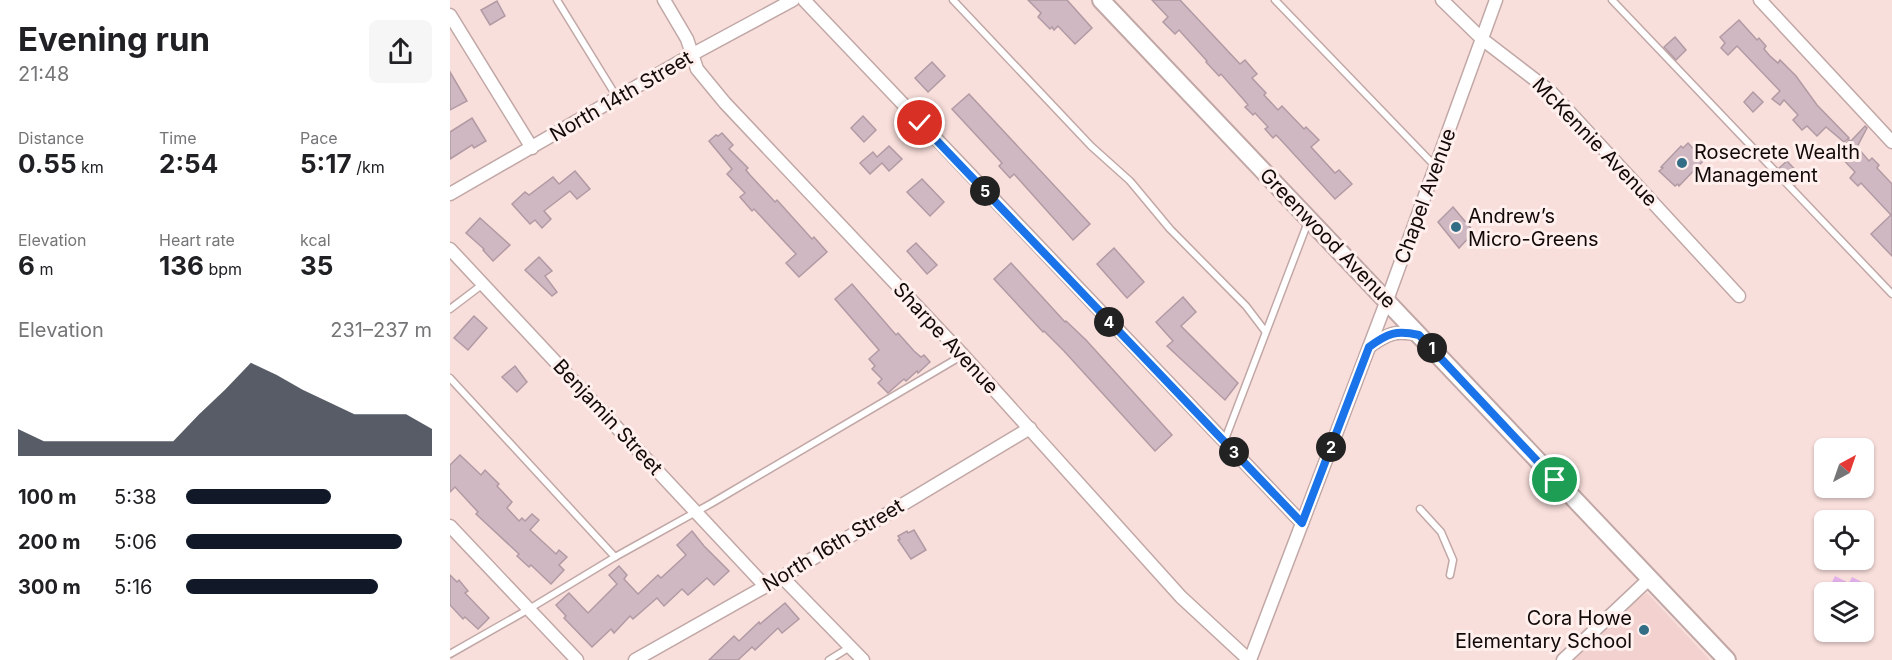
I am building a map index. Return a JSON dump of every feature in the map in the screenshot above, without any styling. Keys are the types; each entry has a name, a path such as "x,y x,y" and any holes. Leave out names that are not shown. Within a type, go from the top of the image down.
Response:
{"street":[{"name":"Sharpe Avenue","path":"664,0 687,39 697,69 725,103 963,355 1181,597 1249,660"},
{"path":"804,0 1302,523"},
{"name":"Greenwood Avenue","path":"1101,0 1726,660"},
{"name":"McKennie Avenue","path":"1442,0 1482,39 1551,92 1739,296"},
{"name":"Chapel Avenue","path":"1249,660 1387,300 1496,0"},
{"path":"1760,0 1892,142"},
{"name":"North 14th Street","path":"451,192 787,1"},
{"path":"450,15 532,148"},
{"name":"Benjamin Street","path":"450,249 765,586"},
{"path":"1369,347 1384,336 1394,333 1419,335"},
{"name":"North 16th Street","path":"635,660 782,577 1030,428"},
{"path":"450,526 577,660"},
{"path":"782,577 863,660"},
{"path":"1563,660 1649,579"}],"lane":[{"path":"557,0 618,99"},
{"path":"954,0 1091,146 1130,181 1170,229 1246,306 1265,331"},
{"path":"1275,0 1435,167"},
{"path":"1612,0 1892,294"},
{"path":"1224,442 1310,219"},
{"path":"450,309 483,283"},
{"path":"450,654 963,355"},
{"path":"450,378 615,557"},
{"path":"1420,509 1441,532 1453,560 1450,575"},
{"path":"829,660 850,647"}],"shaded area":[{"path":"1835,576 1847,582 1832,582"},
{"path":"1852,577 1862,582 1850,582"},
{"name":"Cora Howe Elementary School","path":"1647,593 1710,660 1574,660 1638,599"}],"building":[{"path":"1028,0 1067,0 1092,28 1075,44 1058,26 1054,30 1052,27 1050,29 1038,17 1041,13"},
{"path":"1152,0 1180,0 1240,64 1245,60 1257,74 1252,78 1266,93 1264,95 1278,110 1282,106 1304,129 1306,127 1319,140 1311,147 1335,173 1339,170 1352,184 1335,199 1276,135 1273,138 1265,129 1268,127 1255,113 1253,115 1245,107 1248,105 1244,100 1221,74 1219,76 1206,62 1179,30 1175,34 1163,22 1168,17"},
{"path":"497,1 505,16 490,25 481,10"},
{"path":"1739,20 1757,40 1759,38 1766,46 1764,49 1770,56 1778,63 1780,60 1796,76 1817,105 1849,138 1844,142 1826,127 1817,136 1807,126 1802,130 1793,120 1798,115 1784,100 1780,105 1772,99 1780,91 1737,46 1728,55 1721,48 1725,43 1720,37"},
{"path":"1675,37 1686,50 1676,60 1664,47"},
{"path":"932,62 945,76 928,92 915,78"},
{"path":"450,72 467,101 450,110"},
{"path":"1753,92 1763,102 1753,112 1744,102"},
{"path":"969,94 1090,224 1073,240 1014,174 1010,178 999,166 1002,163 952,109"},
{"path":"863,116 876,130 864,142 851,128"},
{"path":"472,118 486,141 474,148 472,145 450,159 450,132"},
{"path":"1865,126 1867,128 1857,147 1869,161 1872,158 1879,165 1877,168 1892,184 1892,256 1871,234 1891,215 1861,183 1858,186 1850,178 1855,172 1837,153"},
{"path":"722,133 733,145 729,149 748,168 746,170 750,175 827,252 799,277 786,263 796,254 740,197 745,193 727,174 732,169 709,141"},
{"name":"Rosecrete Wealth Management","path":"1688,143 1704,160 1679,186 1678,184 1675,186 1659,171 1681,146 1683,148"},
{"path":"889,146 902,159 889,171 882,163 870,174 860,163 873,152 877,157"},
{"path":"1787,161 1802,177 1795,185 1779,168"},
{"path":"575,171 590,189 577,199 570,191 544,211 551,219 542,228 535,220 530,224 512,204 525,192 529,195 553,177 559,184"},
{"path":"922,179 944,202 930,216 907,192"},
{"name":"Andrew’s Micro-Greens","path":"1453,207 1474,232 1459,248 1438,222"},
{"path":"480,218 510,245 493,261 484,249 466,233"},
{"path":"916,243 937,265 927,274 907,251"},
{"path":"1114,248 1144,282 1127,298 1097,264"},
{"path":"539,257 552,271 545,276 557,292 552,296 525,270"},
{"path":"1011,263 1065,322 1086,340 1172,435 1155,451 1064,351 1043,332 994,279"},
{"path":"852,284 896,335 898,333 914,351 921,357 924,355 930,362 888,393 878,383 882,379 872,369 875,366 869,359 879,350 835,299"},
{"path":"1183,297 1196,312 1181,326 1238,383 1225,400 1167,346 1173,341 1156,322"},
{"path":"474,316 487,328 468,350 454,338"},
{"path":"515,366 527,382 517,392 502,377"},
{"path":"460,455 481,475 485,470 499,484 497,486 512,502 507,508 519,521 522,518 525,521 532,514 539,520 530,530 556,554 559,550 567,557 559,565 564,570 551,584 531,565 529,567 517,556 519,554 476,514 478,512 455,487 450,492 450,465"},
{"path":"914,530 926,550 911,559 898,540 900,539 898,536"},
{"path":"692,531 729,571 714,585 707,578 688,595 682,589 664,606 657,598 633,619 630,616 614,633 611,629 592,647 564,618 566,616 556,605 569,593 588,613 617,584 609,575 619,566 627,575 624,579 638,594 658,575 661,578 686,555 677,545"},
{"path":"450,575 457,582 459,580 468,591 465,593 489,618 478,629 465,617 463,619 450,605"},
{"path":"785,603 799,619 782,633 778,628 755,650 752,647 738,660 709,660 734,636 739,641 759,622 760,624"}],"place":[{"name":"Rosecrete Wealth Management","path":"1682,163"},
{"name":"Andrew’s Micro-Greens","path":"1456,227"},
{"name":"Cora Howe Elementary School","path":"1644,630"}],"route":[{"path":"920,123 1302,523 1369,347 1384,336 1394,333 1419,335 1555,480"}]}
